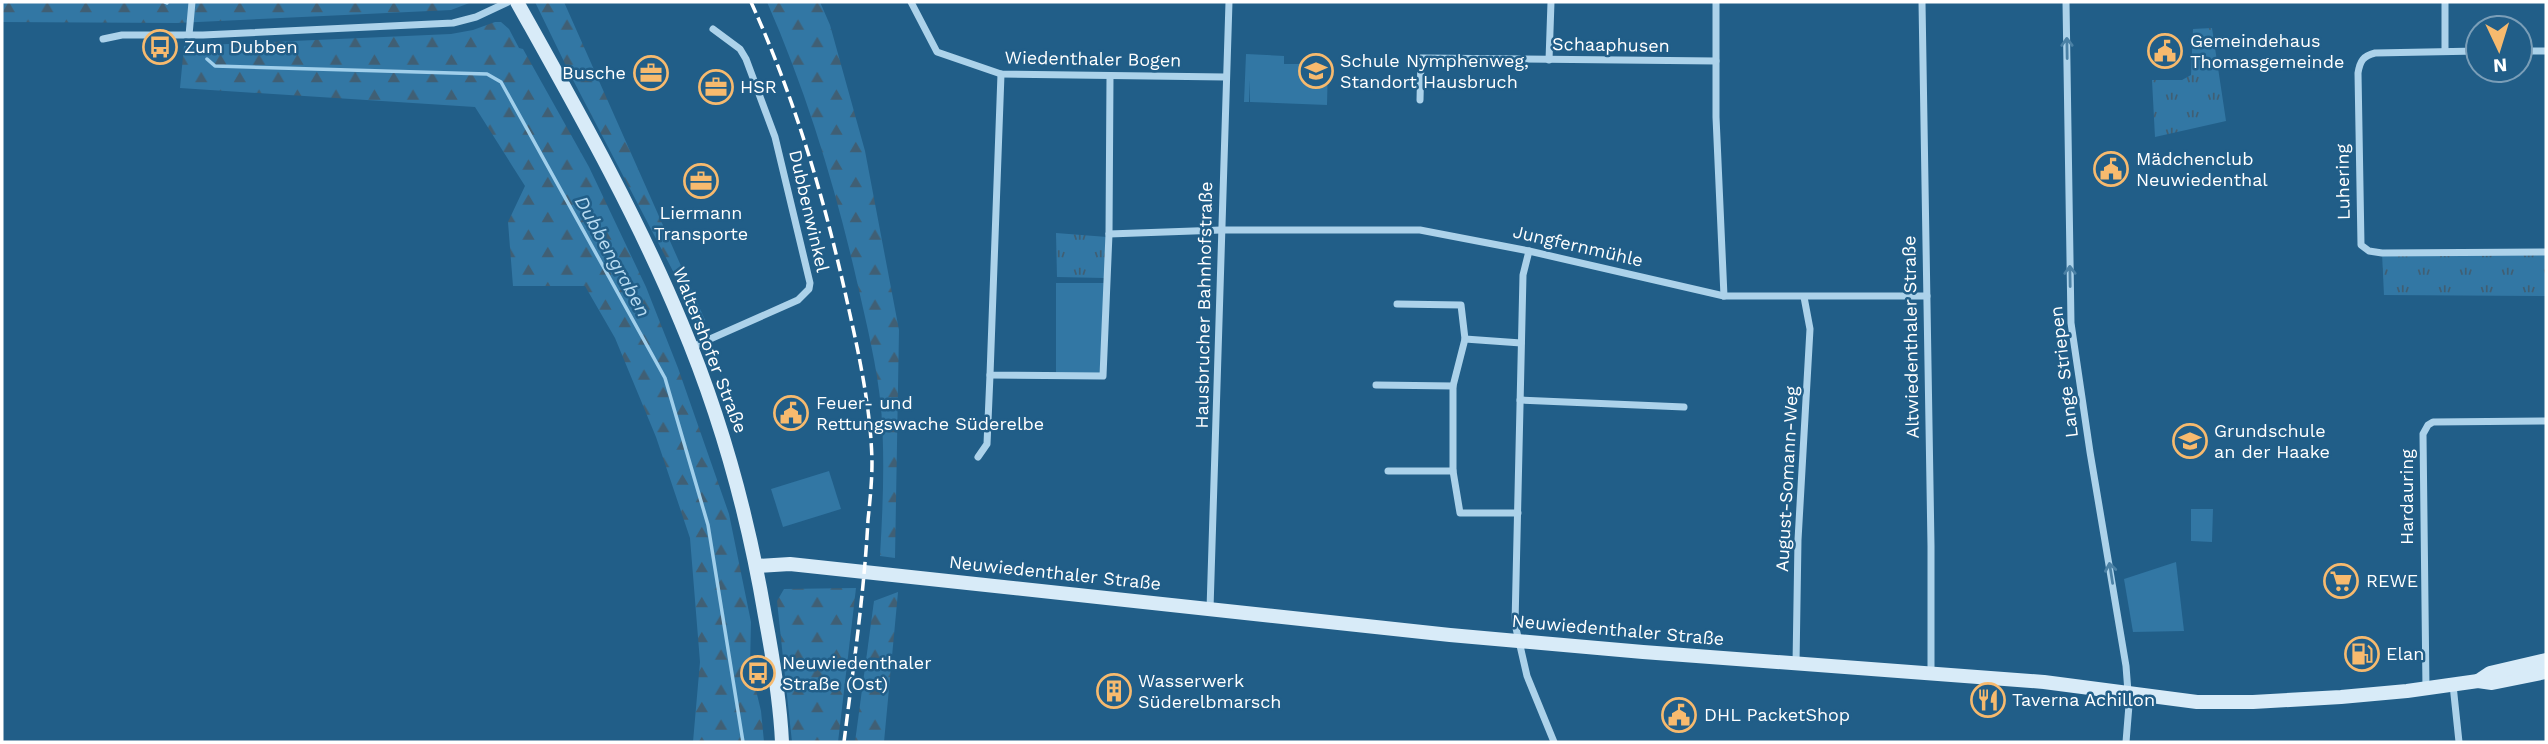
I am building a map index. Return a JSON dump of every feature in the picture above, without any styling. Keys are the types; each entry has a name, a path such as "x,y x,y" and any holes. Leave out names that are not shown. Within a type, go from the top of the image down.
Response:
{"street":[{"path":"189,34 192,2"},
{"path":"103,38 122,35 453,23 476,17 508,2"},
{"name":"Waltershofer Straße","path":"517,2 632,216 692,347 734,471 756,566 772,653 782,742"},
{"name":"Wiedenthaler Bogen","path":"911,2 937,52 1001,74 1225,77"},
{"name":"Hausbrucher Bahnhofstraße","path":"1210,609 1228,2"},
{"path":"1549,60 1551,2"},
{"path":"1716,2 1716,117 1724,296"},
{"name":"Altwiedenthaler Straße","path":"1922,2 1931,672"},
{"name":"Lange Striepen","path":"2066,2 2071,323 2122,641 2128,694 2126,742"},
{"path":"2445,2 2445,51"},
{"name":"Dubbenwinkel","path":"692,347 798,300 810,283 775,137 746,59 731,40 713,29"},
{"name":"Luhering","path":"2464,51 2375,53 2364,57 2360,62 2361,245 2369,251 2382,253 2546,252"},
{"name":"Schaaphusen","path":"1420,100 1421,58 1716,61"},
{"path":"978,457 987,444 1001,74"},
{"path":"990,375 1103,376 1109,234 1110,76"},
{"name":"Jungfernmühle","path":"1109,234 1221,230 1420,230 1529,251 1724,296 1927,296"},
{"path":"1529,251 1523,275 1515,624 1527,676 1554,742"},
{"name":"August-Somann-Weg","path":"1796,664 1799,513 1810,329 1804,297"},
{"path":"1397,304 1461,305 1465,339 1453,386 1453,471 1460,513 1518,513"},
{"path":"1465,339 1521,343"},
{"path":"1376,385 1453,386"},
{"path":"1520,400 1684,407"},
{"name":"Hardauring","path":"2426,689 2423,434 2433,422 2546,421"},
{"path":"1388,471 1453,471"},
{"name":"Neuwiedenthaler Straße","path":"756,566 790,564 1517,641 2049,682 2197,702 2328,698 2478,681 2493,683 2546,672"},
{"name":"Neuwiedenthaler Straße","path":"2478,681 2490,673 2546,660"},
{"path":"2453,685 2459,742"}],"green space":[{"path":"2,2 472,2 451,10 177,23 2,22"},
{"path":"535,2 564,2 705,320 698,324 686,296"},
{"path":"767,2 820,2 830,25 865,151 899,330 895,558 880,556 883,481 881,407 858,286 819,142 795,71"},
{"path":"501,22 509,29 519,48 523,49 589,167 646,287 678,368 729,514 751,622 750,665 761,711 764,742 693,742 700,662 690,538 656,437 615,338 585,286 513,286 508,222 525,186 475,107 180,88 184,46 451,34"},
{"path":"2212,28 2226,121 2155,137 2152,80 2182,80 2191,75 2193,29"},
{"path":"1246,54 1284,56 1284,64 1328,64 1327,105 1250,102 1250,80 1249,102 1244,102"},
{"path":"1056,233 1107,237 1105,278 1057,277"},
{"path":"2546,252 2546,296 2384,295 2382,253"},
{"path":"1056,283 1105,283 1100,374 1056,373"},
{"path":"829,471 841,509 783,527 771,489"},
{"path":"2191,509 2213,509 2212,542 2191,541"},
{"path":"2176,562 2184,631 2133,632 2124,579"},
{"path":"856,588 838,742 792,742 777,601 784,589"},
{"path":"898,592 884,742 855,742 874,601"}],"waterway":[{"name":"Dubbengraben","path":"207,59 215,66 487,74 501,82 665,378 708,525 743,742"}],"railway":[{"path":"751,2 796,115 820,192 849,310 867,404 871,484 861,604 844,742"}],"place":[{"name":"Zum Dubben","path":"160,47"},
{"name":"Gemeindehaus Thomasgemeinde","path":"2165,51"},
{"name":"Schule Nymphenweg, Standort Hausbruch","path":"1316,71"},
{"name":"Busche","path":"651,73"},
{"name":"HSR","path":"716,87"},
{"name":"Mädchenclub Neuwiedenthal","path":"2111,169"},
{"name":"Liermann Transporte","path":"701,181"},
{"name":"Feuer- und Rettungswache Süderelbe","path":"791,413"},
{"name":"Grundschule an der Haake","path":"2190,441"},
{"name":"REWE","path":"2341,581"},
{"name":"Elan","path":"2362,654"},
{"name":"Neuwiedenthaler Straße (Ost)","path":"758,673"},
{"name":"Wasserwerk Süderelbmarsch","path":"1114,691"},
{"name":"Taverna Achillon","path":"1988,700"},
{"name":"DHL PacketShop","path":"1679,715"}]}
